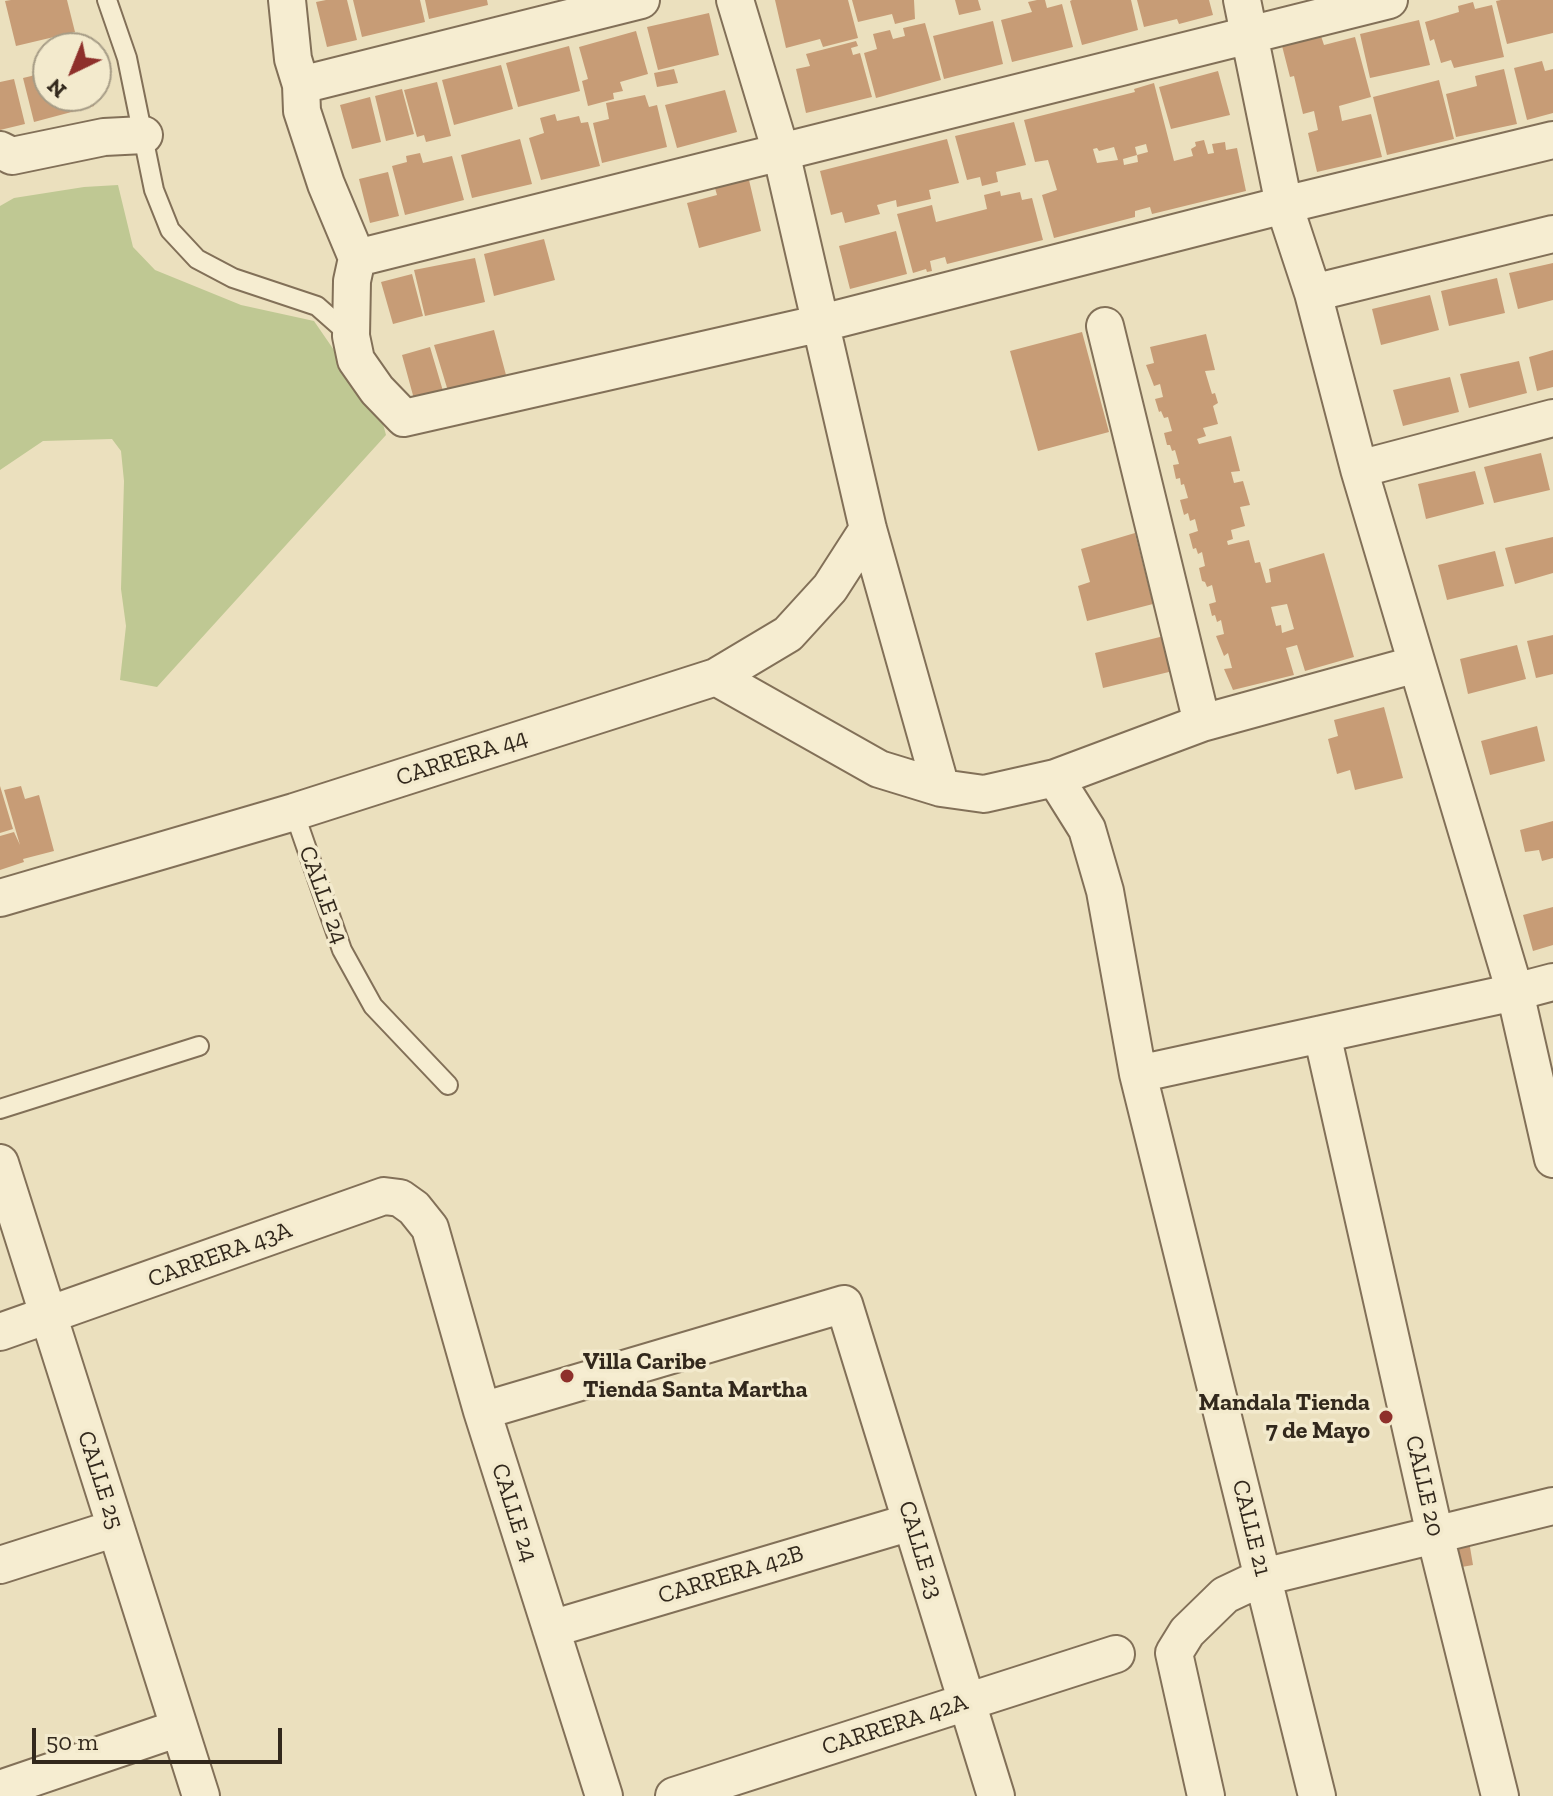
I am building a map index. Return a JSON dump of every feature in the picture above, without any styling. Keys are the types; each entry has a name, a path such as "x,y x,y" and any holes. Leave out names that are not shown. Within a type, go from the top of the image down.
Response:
{"street":[{"path":"287,0 293,59 301,85 302,111 321,170 357,258 352,281 351,336 356,360 377,390 404,418 822,323 1553,140"},
{"path":"301,85 641,0"},
{"path":"735,0 781,152 868,529 941,788"},
{"path":"357,258 781,152 1246,17 1389,0"},
{"path":"1246,17 1284,205 1313,293 1359,469 1515,992 1553,1159"},
{"path":"0,150 12,156 104,137 144,135"},
{"path":"1313,293 1553,234"},
{"path":"1105,326 1202,723"},
{"path":"1359,469 1553,418"},
{"name":"CARRERA 44","path":"0,898 294,812 716,677 788,634 830,588 868,529"},
{"path":"716,677 879,769 941,788 984,794 1055,778 1202,723 1417,664"},
{"name":"CALLE 21","path":"1055,778 1087,829 1105,891 1138,1074 1317,1796"},
{"path":"1138,1074 1553,982"},
{"name":"CALLE 20","path":"1322,1034 1435,1535 1500,1796"},
{"name":"CALLE 25","path":"0,1163 201,1796"},
{"name":"CARRERA 43A","path":"0,1332 384,1196 400,1198 414,1208 430,1228"},
{"name":"CALLE 24","path":"430,1228 482,1411 604,1796"},
{"name":"CALLE 23","path":"482,1411 844,1304 996,1796"},
{"path":"1206,1796 1174,1653 1187,1632 1225,1595 1263,1577 1553,1506"},
{"name":"CARRERA 42B","path":"551,1629 911,1522"},
{"path":"0,1565 116,1528"},
{"name":"CARRERA 42A","path":"674,1796 1116,1654"},
{"path":"0,1789 179,1728"}],"lane":[{"path":"107,0 127,58 154,190 170,230 197,259 233,278 317,306 351,336"},
{"name":"CALLE 24","path":"294,812 342,950 373,1006 448,1085"},
{"path":"0,1109 199,1046"}],"green space":[{"path":"118,185 133,247 155,270 241,305 314,321 382,420 386,435 157,687 120,680 126,626 121,589 124,481 121,451 112,439 43,441 0,470 0,206 14,198"}],"building":[{"path":"67,0 75,32 32,32 32,42 16,46 5,1"},
{"path":"347,0 357,40 327,47 316,2"},
{"path":"353,0 420,0 425,22 362,37"},
{"path":"425,0 487,0 488,5 429,19"},
{"path":"775,0 848,0 858,38 823,47 820,39 786,48"},
{"path":"852,0 914,0 915,19 895,24 892,14 858,22"},
{"path":"955,0 978,0 981,10 959,15"},
{"path":"1045,0 1047,8 1062,4 1073,47 1012,62 1001,20 1032,12 1028,2"},
{"path":"1072,0 1131,0 1138,30 1082,45"},
{"path":"1137,0 1209,0 1213,15 1179,24 1177,19 1144,27"},
{"path":"1553,0 1553,33 1507,44 1496,1"},
{"path":"1473,2 1475,9 1492,5 1504,57 1454,68 1451,60 1441,63 1425,22 1459,12 1458,6"},
{"path":"709,13 719,55 658,70 647,27"},
{"path":"1419,20 1430,65 1370,78 1360,34"},
{"path":"993,21 1003,64 944,79 933,36"},
{"path":"925,23 941,80 876,98 864,53 877,49 873,34 890,30 893,39 905,36 903,28"},
{"path":"636,31 648,74 620,82 623,91 613,93 614,99 588,106 582,81 588,79 579,47"},
{"path":"1320,33 1324,45 1355,37 1371,97 1339,106 1342,121 1371,114 1382,157 1317,172 1308,133 1318,130 1314,111 1303,114 1294,76 1290,77 1281,42"},
{"path":"856,41 858,46 851,48 853,55 860,53 872,97 806,113 796,69 810,66 806,54"},
{"path":"569,46 580,91 518,107 506,63"},
{"path":"1542,61 1545,71 1553,69 1553,113 1527,120 1514,68"},
{"path":"501,65 513,109 454,125 442,80"},
{"path":"674,69 678,83 657,87 654,73"},
{"path":"1504,69 1517,124 1456,137 1446,94 1477,86 1475,76"},
{"path":"1218,71 1230,115 1171,129 1159,87"},
{"path":"32,76 32,112 72,112 34,122 23,78"},
{"path":"14,79 25,124 0,130 0,82"},
{"path":"1439,80 1454,139 1387,155 1373,97"},
{"path":"437,82 451,136 426,142 424,135 417,137 404,90"},
{"path":"1154,83 1174,161 1193,156 1191,149 1196,146 1195,142 1204,140 1208,154 1214,153 1212,144 1225,142 1226,150 1237,148 1246,191 1152,214 1150,207 1135,211 1135,217 1054,238 1042,195 1057,190 1048,160 1035,162 1024,120 1135,92 1134,89","holes":["1146,144 1148,152 1137,155 1135,147","1114,147 1118,160 1097,163 1093,149 1099,151","1137,155 1138,162 1124,165 1123,159"]},
{"path":"402,89 414,134 386,141 375,96"},
{"path":"725,90 737,132 677,148 665,105"},
{"path":"645,95 649,107 657,105 667,147 602,163 593,123 609,119 606,103"},
{"path":"370,97 381,142 352,149 340,105"},
{"path":"555,114 557,121 579,116 581,123 588,122 600,166 541,180 529,138 544,133 540,118"},
{"path":"1014,122 1026,165 996,172 998,182 982,186 980,177 967,180 955,136"},
{"path":"520,139 532,184 472,198 461,155"},
{"path":"947,139 959,183 929,190 931,199 897,207 896,200 877,205 880,214 845,223 842,212 831,215 820,171"},
{"path":"420,153 423,163 452,156 464,200 405,215 392,166 407,162 406,156"},
{"path":"388,172 399,216 370,223 359,179"},
{"path":"749,180 761,231 699,248 687,203 717,195 715,188"},
{"path":"1000,191 1001,196 1020,192 1022,200 1032,198 1043,240 947,264 945,257 930,261 932,271 927,272 926,269 913,273 897,214 932,205 936,222 987,209 984,195"},
{"path":"896,231 907,274 850,289 839,246"},
{"path":"544,239 555,280 494,296 484,254"},
{"path":"475,258 485,302 425,316 414,270"},
{"path":"1553,263 1553,300 1518,309 1509,273"},
{"path":"412,274 423,316 393,324 381,282"},
{"path":"1497,278 1505,313 1449,326 1441,291"},
{"path":"1430,295 1439,330 1381,345 1372,309"},
{"path":"494,330 506,375 448,391 434,345"},
{"path":"1082,332 1109,432 1038,451 1010,351"},
{"path":"1206,334 1215,370 1205,371 1218,403 1213,406 1218,424 1203,428 1206,436 1197,439 1199,444 1231,436 1240,471 1231,472 1234,483 1243,481 1250,505 1240,507 1245,526 1231,530 1233,539 1227,541 1228,545 1249,540 1255,563 1260,562 1266,583 1271,582 1269,569 1324,553 1354,657 1305,671 1297,645 1286,648 1294,675 1233,690 1224,669 1232,668 1228,653 1224,656 1216,636 1224,634 1221,620 1217,622 1215,615 1212,616 1209,604 1216,602 1212,585 1207,587 1202,581 1199,568 1205,566 1202,552 1198,554 1196,548 1193,549 1189,534 1198,531 1195,519 1190,521 1188,513 1184,515 1180,500 1188,498 1184,484 1181,485 1180,478 1176,479 1173,465 1179,464 1175,450 1172,451 1167,445 1164,433 1172,431 1168,417 1164,418 1159,412 1155,399 1163,397 1160,384 1154,386 1146,365 1154,363 1150,347","holes":["1287,604 1294,629 1282,633 1281,625 1276,626 1271,607"]},
{"path":"430,347 443,391 414,399 402,355"},
{"path":"1553,350 1553,387 1537,391 1529,357"},
{"path":"1519,361 1527,393 1469,408 1460,374"},
{"path":"1450,377 1459,412 1403,426 1393,390"},
{"path":"1541,453 1550,490 1494,503 1484,467"},
{"path":"1475,471 1484,504 1426,519 1418,484"},
{"path":"1135,533 1153,604 1087,621 1078,586 1090,582 1081,549"},
{"path":"1553,537 1553,573 1515,584 1505,548"},
{"path":"1495,551 1504,586 1447,600 1438,565"},
{"path":"1553,635 1553,674 1536,678 1527,641"},
{"path":"1164,636 1173,671 1103,688 1095,653"},
{"path":"1517,645 1526,679 1468,694 1460,659"},
{"path":"1384,707 1403,778 1355,790 1350,770 1337,774 1328,739 1338,736 1334,720"},
{"path":"1537,726 1545,761 1490,775 1481,741"},
{"path":"0,786 13,829 0,833"},
{"path":"21,786 25,799 39,795 54,851 23,859 24,862 0,870 0,836 14,832 20,845 4,790"},
{"path":"1553,821 1553,858 1542,861 1539,850 1525,852 1520,830"},
{"path":"1553,907 1553,945 1533,951 1523,915"},
{"path":"1468,1535 1473,1565 1456,1568 1427,1559"}],"place":[{"name":"Villa Caribe Tienda Santa Martha","path":"567,1376"},
{"name":"Mandala Tienda 7 de Mayo","path":"1386,1417"}]}
